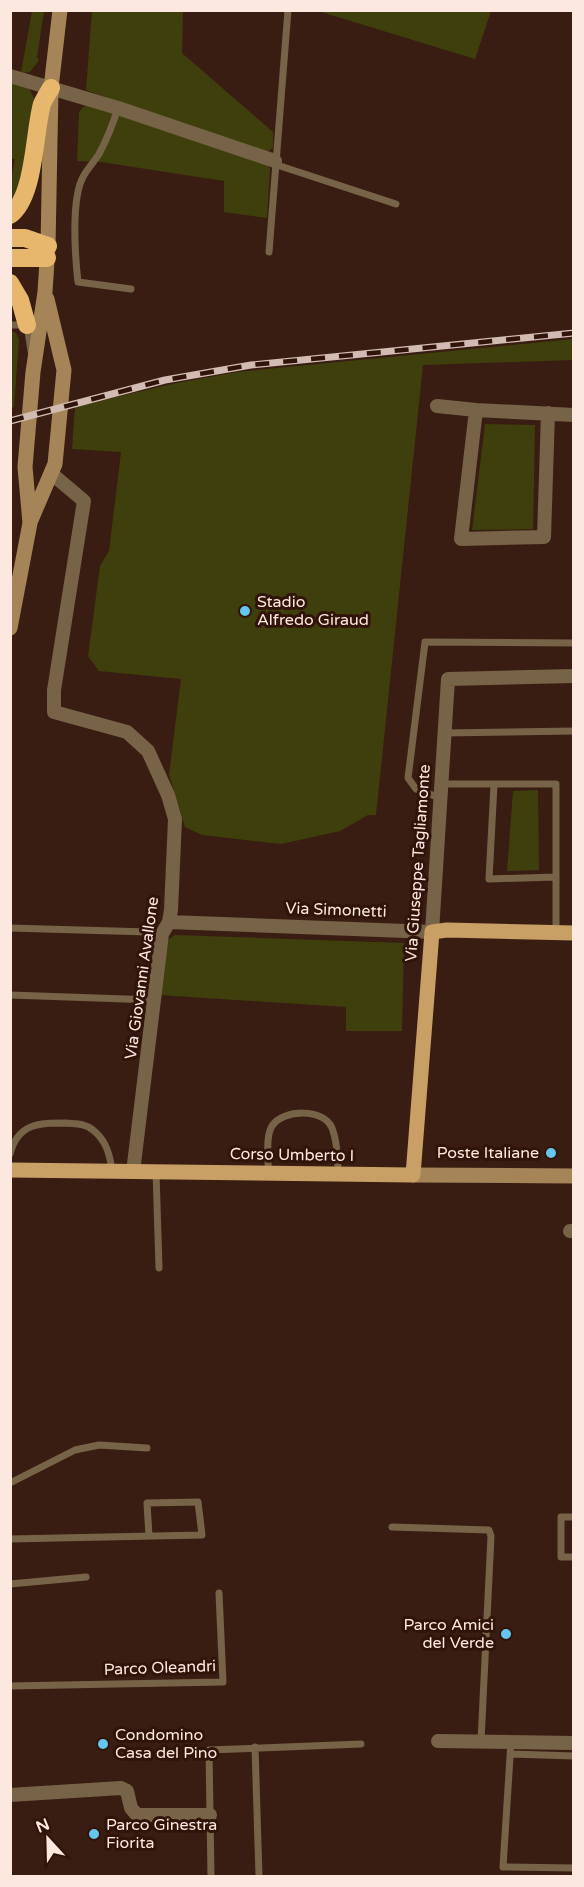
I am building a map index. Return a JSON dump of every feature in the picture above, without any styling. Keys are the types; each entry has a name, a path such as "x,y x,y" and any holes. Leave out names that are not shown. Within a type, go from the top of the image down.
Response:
{"highway":[{"path":"10,214 15,211 28,183 43,103 51,88"},
{"path":"10,238 25,238 48,252"},
{"path":"10,258 48,252"},
{"path":"10,283 20,300 19,325"}],"main road":[{"path":"30,523 25,467 33,372 45,292 48,252 51,88 60,10"},
{"path":"10,628 30,523 55,464 64,370 45,292"},
{"name":"Via Simonetti","path":"432,932 447,930 573,933"},
{"name":"Via Giuseppe Tagliamonte","path":"413,1175 432,932"},
{"name":"Corso Umberto I","path":"10,1170 573,1176"}],"street":[{"path":"10,76 118,108 274,162"},
{"path":"437,406 573,415"},
{"path":"476,410 461,538 544,537 548,413"},
{"name":"Via Giovanni Avallone","path":"52,474 84,501 54,690 54,712 127,732 148,751 168,795 175,819 165,928 133,1172"},
{"name":"Via Giuseppe Tagliamonte","path":"432,932 448,679 573,676"},
{"name":"Via Simonetti","path":"165,928 432,932"},
{"path":"438,1741 481,1741 511,1747 573,1743"},
{"path":"10,1795 121,1788 127,1791 131,1808 137,1815 210,1815"}],"lane":[{"path":"269,252 274,162 288,10"},
{"path":"118,108 111,131 98,156 83,176 78,189 75,253 78,282 131,289"},
{"path":"274,162 396,204"},
{"path":"19,325 33,372"},
{"path":"556,932 556,784 494,785 440,791 416,789 408,778 425,642 573,643"},
{"path":"444,733 573,731"},
{"path":"494,785 489,879 556,877"},
{"path":"10,928 149,932 165,928"},
{"path":"10,995 154,1000"},
{"path":"268,1173 270,1135 273,1126 289,1114 316,1115 325,1118 332,1127 338,1174"},
{"path":"10,1154 13,1144 21,1133 31,1126 40,1123 79,1124 91,1128 102,1138 111,1160 112,1171"},
{"path":"156,1172 159,1268"},
{"path":"10,1483 75,1450 99,1445 147,1448"},
{"path":"10,1539 202,1535 198,1502 147,1503 149,1536"},
{"path":"573,1517 561,1517 561,1557 573,1557"},
{"path":"392,1527 489,1530 491,1536 481,1741"},
{"path":"10,1584 86,1577"},
{"name":"Parco Oleandri","path":"10,1686 223,1682 219,1593"},
{"path":"211,1876 209,1750 361,1744"},
{"path":"255,1747 259,1876"},
{"path":"573,1756 511,1747 503,1867 573,1868"}],"shaded area":[{"path":"491,10 475,59 318,11"},
{"path":"32,11 44,11 37,57 39,60 30,72 21,73"},
{"path":"92,11 183,11 182,53 273,132 273,147 269,151 257,150 86,90"},
{"path":"11,79 28,86 34,98 25,168 11,207 11,180 15,159 11,159"},
{"path":"93,104 262,161 270,168 267,218 224,212 224,181 101,162 77,161 79,112 83,107"},
{"path":"11,331 16,333 19,339 14,407 11,408"},
{"name":"Stadio Alfredo Giraud","path":"573,339 573,360 423,365 376,815 368,815 340,831 281,844 202,835 185,827 169,775 181,679 99,671 88,656 100,566 109,551 121,452 72,449 75,407 172,384 237,372"},
{"path":"485,424 535,425 533,529 472,530"},
{"path":"538,790 539,870 507,871 513,791"},
{"path":"175,935 404,943 402,1031 346,1031 346,1007 159,995 168,940"}],"railway":[{"path":"10,421 165,380 251,365 574,333"}],"place":[{"name":"Stadio Alfredo Giraud","path":"245,611"},
{"name":"Poste Italiane","path":"551,1153"},
{"name":"Parco Amici del Verde","path":"506,1634"},
{"name":"Condomino Casa del Pino","path":"103,1744"},
{"name":"Parco Ginestra Fiorita","path":"94,1834"}]}
